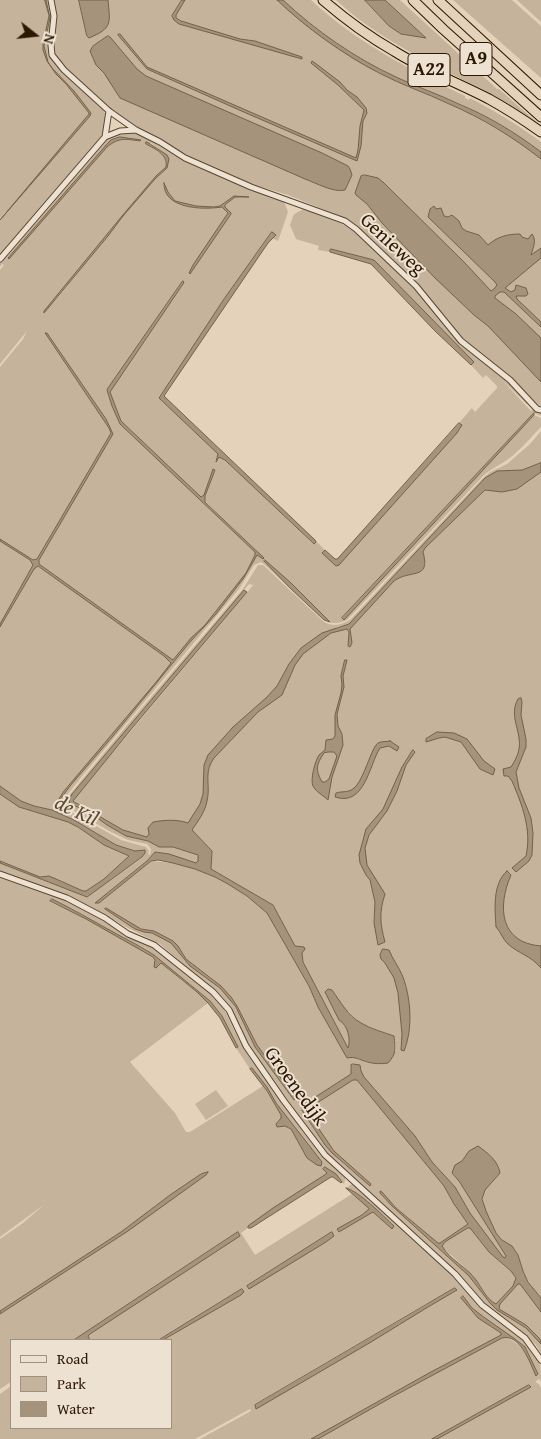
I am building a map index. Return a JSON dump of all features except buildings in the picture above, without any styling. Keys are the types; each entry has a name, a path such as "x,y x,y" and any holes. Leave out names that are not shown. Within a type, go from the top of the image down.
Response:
{"highway":[{"name":"A22","path":"323,0 365,34 394,52 514,113 541,132"},
{"name":"A9","path":"413,0 541,117"},
{"name":"A9","path":"438,0 541,95"}],"street":[{"name":"Genieweg","path":"51,0 54,16 50,45 52,55 64,70 109,111 136,130 185,158 251,187 345,221 416,286 461,341 510,380 537,409 541,410"},
{"path":"105,137 109,111"},
{"path":"0,259 105,137 120,131 136,130"},
{"name":"Groenedijk","path":"0,874 85,906 128,934 154,945 213,992 229,1010 246,1046 284,1101 325,1155 455,1274 482,1305 525,1338 541,1360"}],"green space":[{"path":"0,0 45,0 49,16 43,50 50,66 57,74 48,61 44,46 50,19 46,0 49,0 52,19 49,45 50,55 58,67 103,110 106,115 104,132 0,255 0,220 10,208 0,218"},
{"path":"53,0 277,0 378,73 468,113 541,153 541,407 502,371 475,350 452,327 431,300 347,219 288,195 248,183 196,160 124,120 110,109 59,63 52,46 56,19"},
{"path":"283,0 311,0 346,29 384,54 506,118 541,142 541,152 473,110 396,77 366,61 322,33"},
{"path":"336,0 365,0 389,26 401,34 425,38 385,0 400,0 497,89 541,126 490,93 430,63 390,40 371,28"},
{"path":"453,0 512,0 541,26 541,78"},
{"path":"517,0 541,0 541,22"},
{"path":"123,131 139,134 183,161 283,199 288,212 278,241 272,238 271,233 224,299 159,398 219,457 225,460 313,544 315,540 325,550 323,553 337,566 461,428 459,423 472,408 475,412 497,386 486,375 483,378 471,365 473,362 374,260 332,249 330,252 318,250 319,246 296,239 290,225 294,214 304,209 350,227 423,297 469,351 509,382 528,402 527,404 501,379 531,411 533,409 541,412 541,416 534,413 524,423 342,618 534,415 541,418 541,427 521,449 483,476 347,620 335,623 324,620 265,565 261,562 254,565 239,589 83,775 64,799 63,804 66,809 121,840 146,847 150,855 151,849 147,844 128,840 69,808 66,803 67,798 243,589 258,565 263,565 327,624 338,625 345,623 351,619 482,479 490,472 507,464 530,444 541,431 541,463 522,470 485,478 349,624 337,627 331,633 347,629 349,632 348,645 350,647 352,643 350,629 394,581 400,577 422,571 425,561 423,552 425,548 485,490 502,492 517,489 541,472 541,1298 526,1276 517,1252 499,1235 484,1208 485,1189 499,1167 485,1151 465,1156 452,1173 459,1181 506,1256 505,1258 503,1258 470,1213 455,1187 432,1162 415,1136 355,1065 353,1064 350,1068 352,1074 303,1105 303,1112 315,1131 339,1160 363,1180 334,1151 306,1110 353,1080 357,1080 444,1186 468,1224 438,1243 396,1208 382,1192 380,1191 380,1193 392,1206 469,1276 497,1310 534,1335 541,1344 541,1353 528,1338 484,1305 450,1266 327,1154 249,1046 228,1004 212,987 160,944 89,906 0,871 0,863 87,897 142,858 145,851 135,851 116,845 74,820 52,810 21,801 0,786 0,627 35,567 38,566 164,656 171,663 64,791 57,803 59,803 70,786 190,642 216,614 243,579 256,557 259,556 256,550 204,500 214,470 204,495 201,497 121,421 110,392 183,284 183,281 107,390 120,424 255,552 246,573 205,625 191,638 173,660 39,564 39,560 113,434 106,419 47,333 45,334 111,433 37,559 33,560 0,539 0,367 23,339 27,331 0,364 0,270 4,265 2,264 0,267 0,261 109,136","holes":["151,143 167,155 167,168 123,216 59,296 44,311 122,216 166,167 163,155 146,144","164,186 175,201 196,206 214,207 220,206 234,196 249,198 235,197 225,206 231,214 189,273 228,213 222,207 198,208 185,206 179,204 171,199","249,584 254,584 73,800 123,830 147,837 149,834 192,830 212,851 211,869 273,905 295,946 302,947 303,962 349,1049 350,1043 344,1023 348,1011 359,1023 394,1036 396,1050 382,1064 367,1063 352,1056 347,1057 267,913 247,896 215,877 173,863 151,861 99,903 95,903 147,861 155,852 169,854 196,863 198,855 173,847 159,847 148,841 126,836 88,811 70,804 72,794","105,909 141,929 149,930 173,941 186,959 210,977 237,1006 257,1045 296,1098 294,1100 255,1047 236,1007 220,988 190,966 171,943 152,933 135,929"]},
{"path":"0,541 30,560 33,565 0,624"},
{"path":"0,794 19,807 68,822 104,845 129,856 104,879 86,891 49,876 40,877 0,861"},
{"path":"0,876 70,901 130,936 155,947 206,989 224,1009 240,1042 304,1133 322,1155 346,1176 344,1184 326,1171 327,1173 323,1176 241,1233 255,1255 352,1194 369,1209 338,1229 339,1232 373,1212 392,1229 393,1226 370,1204 346,1188 352,1184 355,1185 443,1265 486,1312 532,1348 538,1357 541,1370 541,1382 539,1379 535,1382 541,1388 541,1439 437,1439 530,1387 529,1385 432,1439 318,1439 502,1338 506,1337 512,1340 521,1348 528,1357 536,1375 538,1375 525,1347 472,1308 463,1296 462,1298 478,1318 501,1333 501,1335 311,1439 200,1439 251,1411 250,1409 195,1439 0,1439 0,1394 10,1387 10,1429 172,1429 172,1339 165,1339 241,1295 242,1289 161,1339 90,1339 88,1336 240,1236 238,1232 76,1339 10,1339 10,1383 0,1389 0,1314 206,1175 207,1172 170,1195 121,1232 0,1311 0,1239 45,1204 0,1237","holes":["52,899 114,933 145,948 210,1001 222,1016 238,1047 236,1048 250,1069 252,1068 267,1087 276,1103 322,1162 307,1158 291,1129 277,1122 281,1115 263,1086 190,1132 186,1132 175,1113 130,1062 208,1003 161,963 155,963 153,957 86,919 50,902","332,1233 334,1236 326,1242 249,1288 247,1286","456,1288 456,1290 342,1359 256,1408 255,1404"]},
{"path":"216,1090 228,1106 206,1120 195,1104"},
{"path":"468,1228 516,1278 513,1286 495,1305 487,1297 473,1276 442,1246 445,1242"},
{"path":"517,1284 520,1284 541,1312 541,1340 526,1325 499,1309 500,1304"}],"water":[{"path":"45,0 50,18 44,46 48,62 91,113 0,220 89,114 56,74 47,61 43,50 49,16"},
{"path":"79,0 108,0 109,19 106,28 89,38 87,36"},
{"path":"182,0 185,0 176,15 176,18 181,21 240,39 255,41 302,57 302,59 179,24 172,16"},
{"path":"277,0 283,0 322,33 381,70 502,125 541,152 541,159 508,136 461,109 388,77 352,58 312,30"},
{"path":"365,0 385,0 426,38 401,34 389,26"},
{"path":"120,34 147,67 356,158 364,110 311,63 312,61 340,82 366,108 367,113 363,121 361,146 357,161 147,69 118,35"},
{"path":"108,36 137,69 146,76 348,166 352,175 345,190 330,189 320,185 120,98 104,73 96,65 90,51 93,46"},
{"path":"120,137 141,140 119,140 107,147 9,259 107,144 111,140"},
{"path":"146,142 167,155 169,159 167,168 123,216 44,313 122,216 156,176 166,167 163,155 146,144"},
{"path":"361,176 378,178 384,183 491,291 497,285 495,282 428,217 430,209 434,206 436,209 441,208 444,216 452,215 459,221 462,228 479,235 488,245 507,235 520,234 528,239 532,234 534,247 531,255 541,248 541,258 505,288 511,292 515,290 516,285 526,288 528,294 526,296 516,296 517,299 541,322 541,327 504,292 500,292 495,298 516,314 541,338 541,382 488,326 435,278 382,223 367,204 356,195"},
{"path":"164,183 175,201 196,206 220,206 234,196 249,197 235,197 225,205 231,214 190,274 193,265 228,213 222,207 195,208 177,203 165,192"},
{"path":"272,232 276,235 268,243 164,396 315,540 314,544 225,460 219,457 216,462 218,454 159,398 224,299"},
{"path":"331,249 374,260 474,362 471,365 435,331 371,264 330,252"},
{"path":"183,281 183,284 110,392 121,421 201,497 204,495 213,469 215,470 205,496 205,502 264,558 257,555 243,579 216,614 190,642 57,804 64,791 171,663 164,656 38,566 34,569 0,627 33,565 30,560 0,541 0,539 33,560 37,559 111,433 45,333 47,333 106,419 113,434 39,560 39,564 173,660 191,638 205,625 246,573 255,555 255,552 120,424 107,390"},
{"path":"534,413 534,415 344,620 342,618"},
{"path":"459,423 462,425 457,433 339,565 336,566 322,553 325,550 337,559"},
{"path":"541,463 541,472 517,489 502,492 485,490 425,548 423,552 425,561 422,571 400,577 394,581 350,629 352,643 350,647 348,646 349,632 347,629 331,633 303,654 295,665 282,695 258,712 214,758 208,774 206,805 192,830 212,851 211,869 273,905 295,946 304,947 305,949 302,953 303,962 348,1048 348,1033 325,992 328,989 332,990 356,1020 394,1036 394,1053 388,1063 380,1064 347,1058 318,1007 309,986 267,913 247,896 228,884 195,869 158,860 151,861 99,903 95,903 147,861 155,852 169,854 196,863 198,861 198,855 173,847 159,847 148,841 126,836 88,811 70,804 69,801 72,794 244,590 247,592 73,801 123,830 147,837 149,834 148,828 153,822 170,820 188,823 200,804 203,794 204,765 208,755 233,727 277,686 289,664 301,648 322,633 349,624 485,478 497,471 522,470"},
{"path":"265,560 330,622 324,620 290,588"},
{"path":"345,660 347,660 343,676 344,687 337,714 343,745 332,777 328,800 314,788 312,783 317,758 325,750 326,740 333,739 335,736 335,715 341,693 341,676","holes":["334,752 337,756 329,779 322,782 317,770 319,761 324,753"]},
{"path":"521,698 521,715 526,747 516,772 519,788 531,818 533,833 532,855 529,861 516,872 512,868 526,856 528,846 527,827 512,781 508,776 504,776 503,769 511,767 518,752 519,736 514,711 518,699"},
{"path":"437,732 454,733 467,739 484,761 495,769 493,775 480,769 461,742 445,737 426,742 426,739"},
{"path":"390,741 399,747 397,751 389,746 380,748 365,783 360,790 353,796 345,798 335,797 336,793 352,790 358,784 375,746 379,742"},
{"path":"413,750 415,752 406,765 397,791 387,811 369,835 365,848 367,865 385,894 381,918 385,942 378,945 374,923 375,902 370,880 360,863 359,855 366,829 383,809 402,767"},
{"path":"0,786 21,801 52,810 74,820 116,845 135,851 145,850 145,853 87,897 0,863 0,861 40,877 49,876 86,891 104,879 129,856 104,845 68,822 19,807 0,794"},
{"path":"507,871 511,875 504,899 505,921 510,931 517,938 527,943 541,946 541,968 533,960 508,944 496,927 495,905 497,890 502,876"},
{"path":"52,899 154,955 210,1001 222,1016 238,1047 236,1048 220,1018 208,1003 161,963 156,968 154,967 155,960 153,957 50,901"},
{"path":"106,908 141,929 154,931 173,941 186,959 221,986 237,1006 257,1045 296,1099 294,1100 255,1047 236,1007 220,988 190,966 171,943 152,933 135,929"},
{"path":"383,949 389,950 403,977 408,995 410,1024 404,1051 401,1050 402,1034 398,993 394,978 381,959 380,955"},
{"path":"351,1065 360,1065 364,1077 415,1136 432,1162 455,1187 470,1213 505,1258 506,1256 459,1181 452,1173 455,1165 462,1161 469,1151 478,1146 495,1161 500,1173 485,1190 482,1199 486,1211 496,1233 502,1240 512,1246 518,1255 528,1282 541,1298 541,1312 520,1284 518,1284 500,1304 499,1309 526,1325 540,1339 541,1344 526,1328 497,1310 469,1276 392,1206 380,1193 380,1191 382,1192 396,1208 438,1243 468,1224 444,1186 357,1080 353,1080 306,1110 334,1151 371,1184 370,1186 325,1145 303,1112 303,1105 351,1074","holes":["470,1228 489,1252 511,1271 516,1278 513,1286 496,1304 487,1296 472,1275 449,1255 442,1246 445,1242"]},
{"path":"252,1068 267,1087 276,1103 322,1162 321,1166 307,1158 291,1129 285,1126 277,1127 276,1124 281,1115 267,1091 250,1069"},
{"path":"325,1167 336,1174 342,1182 331,1177 251,1228 248,1228 248,1226 273,1208 327,1173 323,1169"},
{"path":"208,1172 128,1231 0,1314 0,1311 121,1232 201,1174"},
{"path":"346,1188 371,1204 394,1226 392,1229 373,1212 339,1232 337,1229 369,1209"},
{"path":"238,1232 240,1236 90,1334 88,1336 90,1339 76,1339"},
{"path":"332,1232 334,1236 326,1242 249,1289 247,1286"},
{"path":"455,1288 457,1290 357,1351 256,1409 255,1405"},
{"path":"242,1289 244,1292 165,1339 161,1339"},
{"path":"463,1296 472,1308 525,1347 538,1374 536,1376 524,1350 519,1344 514,1340 502,1338 318,1439 311,1439 501,1335 501,1333 478,1318 461,1298"},
{"path":"529,1385 531,1387 437,1439 432,1439"}],"water label":[{"name":"de Kil","path":"76,812"}]}
